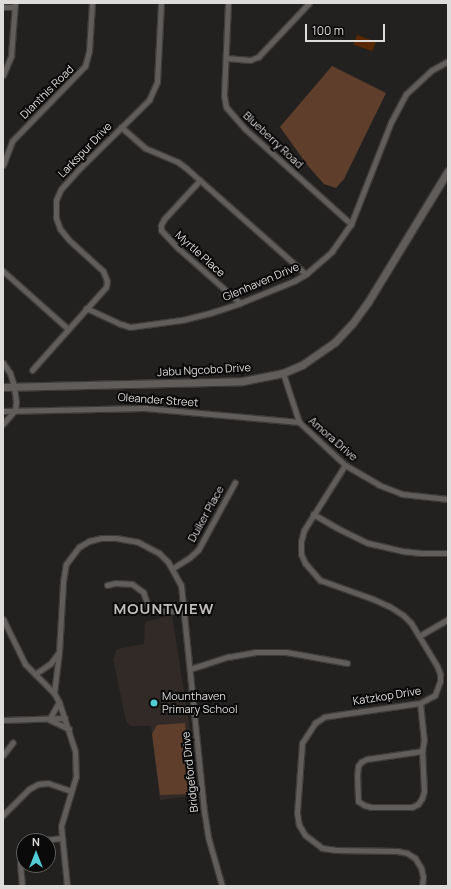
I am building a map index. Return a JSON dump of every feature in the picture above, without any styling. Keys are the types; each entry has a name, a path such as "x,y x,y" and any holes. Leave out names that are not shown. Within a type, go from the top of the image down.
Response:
{"main road":[{"name":"Jabu Ngcobo Drive","path":"3,387 243,381 283,373 302,365 335,342 352,324 368,302 448,171"}],"street":[{"name":"Dianthis Road","path":"3,165 12,141 85,66 90,51 92,3"},
{"name":"Larkspur Drive","path":"32,370 106,287 106,275 60,229 56,218 56,200 61,189 149,100 157,82 161,3"},
{"name":"Blueberry Road","path":"228,3 224,95 226,107 234,118 351,224"},
{"path":"226,58 250,60 258,57 310,3"},
{"path":"3,7 14,5 11,56 3,75"},
{"name":"Glenhaven Drive","path":"86,308 130,327 182,320 210,314 240,303 294,281 306,274 332,251 351,224 398,108 406,94 432,70 448,61"},
{"path":"121,127 146,148 178,162 306,274"},
{"name":"Myrtle Place","path":"200,180 164,219 161,225 161,230 179,249 240,303"},
{"path":"3,271 68,329"},
{"path":"3,363 10,373 14,386 15,410 3,424"},
{"name":"Amora Drive","path":"283,373 299,422 345,465 379,485 402,494 448,499"},
{"name":"Oleander Street","path":"3,411 145,408 299,422"},
{"name":"Katzkop Drive","path":"345,465 304,530 301,541 302,554 309,569 320,580 390,606 407,619 437,666 440,681 435,695 420,703 324,717 314,723 302,742 296,813 299,825 305,835 322,848 336,850 397,851 407,853 415,858 421,868 423,877 422,886"},
{"name":"Duiker Place","path":"173,568 190,558 198,550 235,482"},
{"path":"313,514 368,543 402,551 448,553"},
{"name":"Bridgeford Drive","path":"54,693 59,652 63,582 66,564 71,555 79,547 89,541 101,538 116,538 138,542 159,553 173,568 181,585 204,811 208,837 222,886"},
{"path":"107,585 115,583 132,584 143,592 148,606 154,611 184,611"},
{"path":"3,619 25,664 54,693 60,702 75,751 77,766 74,783 63,813 61,838 67,886"},
{"path":"419,636 448,619"},
{"path":"35,674 50,664 59,652"},
{"path":"190,669 228,657 255,652 286,652 347,663"},
{"path":"48,718 60,702"},
{"path":"420,703 424,738 422,751 424,791 422,798 418,804 412,807 371,807 358,801 357,776 358,766 361,762 367,759 422,751"},
{"path":"48,718 69,729"},
{"path":"3,720 65,718"},
{"path":"3,755 13,742"},
{"path":"3,815 30,788 38,784 48,783 71,791"},
{"path":"56,839 61,838"},
{"path":"21,873 22,886"}],"shaded area":[{"path":"357,35 376,42 372,51 354,44"},
{"path":"332,66 386,93 344,179 336,188 324,184 308,166 280,127"},
{"name":"Mounthaven Primary School","path":"172,615 191,736 192,796 160,800 151,726 130,726 126,721 113,659 117,649 144,644 145,622"},
{"path":"185,723 191,790 189,794 160,795 152,734 157,725"}],"place":[{"name":"Mounthaven Primary School","path":"154,703"}],"district":[{"name":"MOUNTVIEW","path":"164,609"}]}
